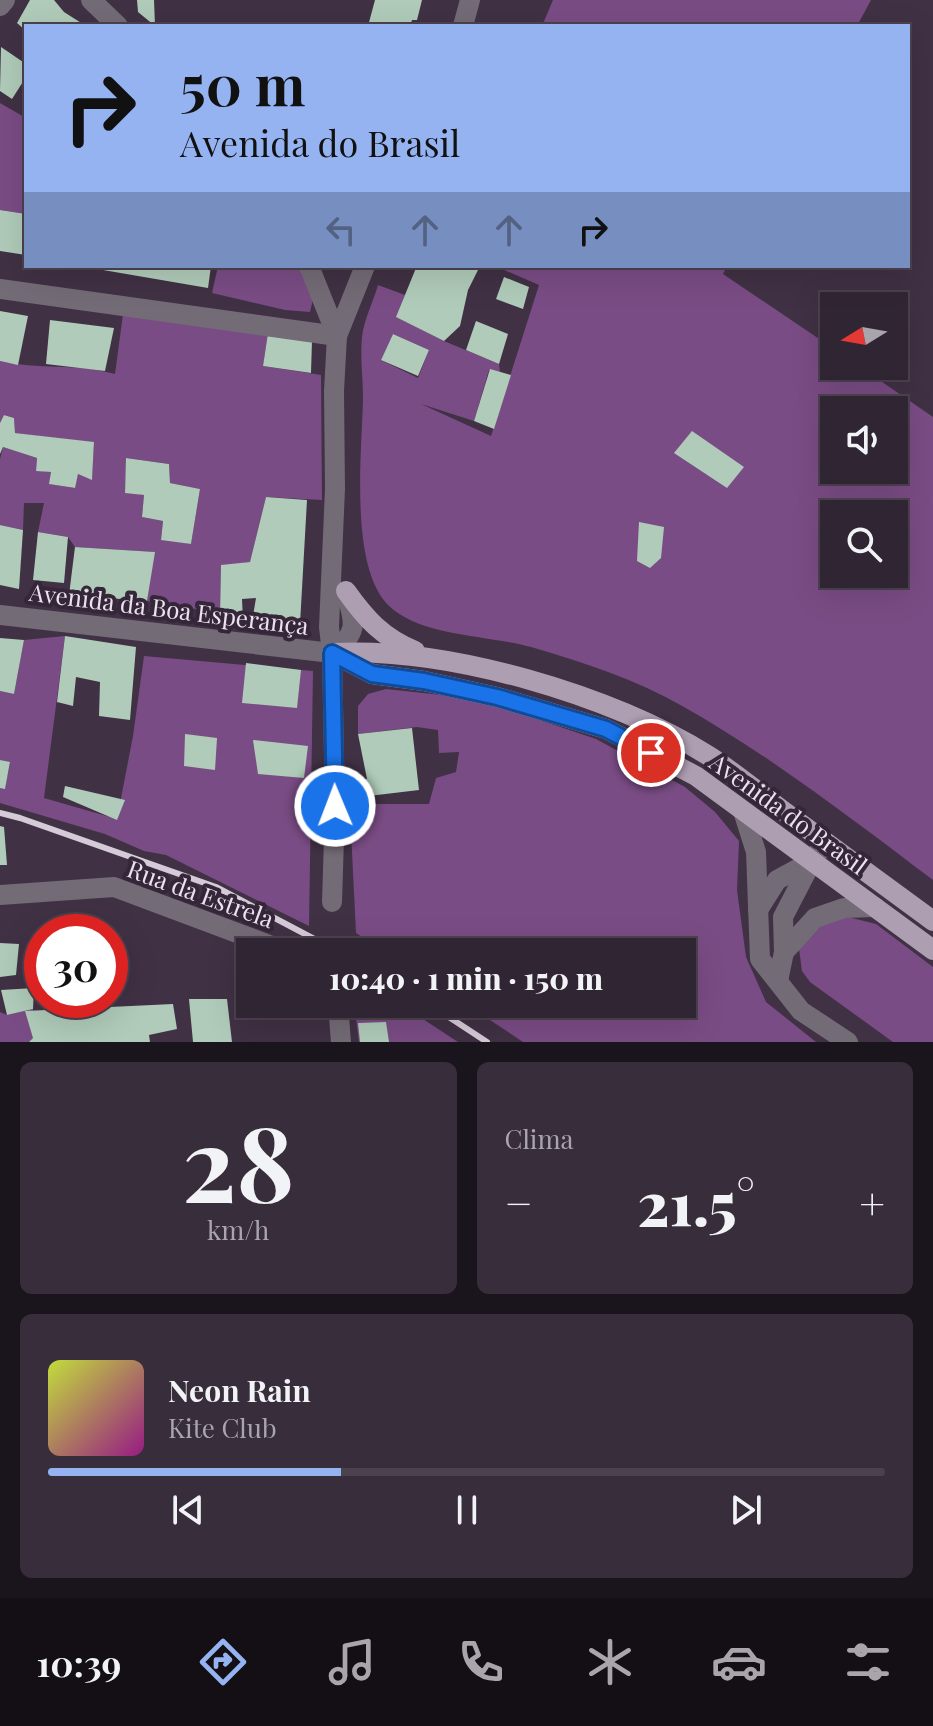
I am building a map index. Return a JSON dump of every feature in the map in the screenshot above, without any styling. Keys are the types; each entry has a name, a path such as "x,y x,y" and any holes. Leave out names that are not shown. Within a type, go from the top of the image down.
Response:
{"main road":[{"name":"Avenida do Brasil","path":"346,591 369,623 399,645 429,658"},
{"name":"Avenida do Brasil","path":"332,653 374,651 429,658 503,674 614,707 709,756 933,921"},
{"name":"Avenida do Brasil","path":"332,653 372,674 424,681 497,697 606,729 696,776 933,950"}],"street":[{"path":"0,6 5,0"},
{"path":"91,0 116,24"},
{"path":"464,24 470,0"},
{"path":"310,268 337,336"},
{"path":"332,902 335,806 329,627 337,336 364,268"},
{"path":"0,289 337,336"},
{"path":"332,653 349,641 353,625 333,530"},
{"name":"Avenida da Boa Esperança","path":"0,615 332,653"},
{"path":"743,811 756,852 760,959 801,1011 848,1042"},
{"path":"778,981 784,952 783,917 825,842"},
{"path":"758,910 777,880 812,861"},
{"name":"Rua da Estrela","path":"0,895 114,887 251,938"},
{"path":"784,952 815,918 844,908 875,907"},
{"path":"339,1018 341,1042"}],"shaded area":[{"path":"553,0 871,0 858,24 543,24"},
{"path":"0,103 24,117 24,214 0,210"},
{"path":"218,268 301,268 313,299 310,312 285,310 212,293"},
{"path":"500,268 726,268 723,274 820,340 820,380 879,380 903,396 820,396 820,484 908,484 908,400 933,417 933,880 780,768 666,697 609,672 551,653 436,629 402,616 388,605 376,587 368,563 360,506 362,337 378,285 405,295 397,317 499,364 500,372 489,370 474,421 421,404 491,436 539,285","holes":["393,334 429,350 418,378 381,360"]},
{"path":"123,314 268,333 263,366 321,375 322,500 266,497 250,562 221,566 220,613 147,601 154,552 75,547 68,537 38,532 44,503 24,503 23,530 0,525 0,459 3,447 37,458 36,470 51,472 50,484 74,488 78,474 92,479 94,443 15,433 14,418 4,415 0,423 0,361 115,374","holes":["127,458 169,464 170,483 200,489 191,544 161,539 163,521 142,517 144,495 125,492"]},
{"path":"65,636 44,798 117,819 144,656 313,671 309,926 166,855 144,851 105,834 0,803 0,788 5,788 10,763 0,760 0,691 14,694 24,640"},
{"path":"386,689 478,699 596,739 685,787 715,812 739,841 737,890 746,957 766,1002 816,1042 523,1042 487,1018 696,1018 696,938 364,938 356,933 350,811 353,804 429,804 436,778 456,772 459,752 439,753 438,730 417,727 358,734 358,706 368,694"},
{"path":"848,917 876,924 933,967 933,1042 893,1042 810,982 802,971 799,949 825,922"},
{"path":"24,1011 24,1018 33,1018 33,1038 29,1042 0,1042 0,1012 7,1015"},
{"path":"356,1018 421,1018 458,1042 359,1042"}],"building":[{"path":"30,0 54,0 64,12 83,24 24,24 24,29 17,23"},
{"path":"137,0 154,0 155,24 153,24 138,12"},
{"path":"375,0 422,0 417,20 412,20 411,24 369,24"},
{"path":"1,47 24,63 24,80 12,99 0,91"},
{"path":"0,210 24,214 24,255 0,251"},
{"path":"104,268 211,268 208,288"},
{"path":"416,268 479,268 468,290 460,326 444,341 396,317"},
{"path":"504,277 529,287 523,309 496,299"},
{"path":"0,311 28,316 18,365 0,361"},
{"path":"50,320 114,328 105,371 46,364"},
{"path":"476,321 508,334 499,364 466,350"},
{"path":"268,333 312,340 311,373 263,366"},
{"path":"393,334 429,350 418,376 381,360"},
{"path":"490,369 511,375 494,429 474,421"},
{"path":"4,415 14,418 15,433 94,442 92,480 78,474 75,488 49,484 51,472 36,471 37,458 3,447 0,454 0,423"},
{"path":"692,431 744,467 727,488 674,453"},
{"path":"126,458 169,464 170,483 200,489 191,544 161,540 163,521 142,517 144,495 125,493"},
{"path":"266,497 307,500 300,624 253,616 256,598 242,599 243,621 220,613 221,565 250,562"},
{"path":"639,522 664,527 661,558 650,568 637,561"},
{"path":"0,525 23,530 19,589 0,585"},
{"path":"38,532 68,537 64,583 33,580"},
{"path":"75,547 155,552 147,601 69,595"},
{"path":"65,636 136,647 130,720 99,716 100,682 76,677 73,706 57,702"},
{"path":"0,638 24,640 14,694 0,691"},
{"path":"246,663 301,670 297,708 242,703"},
{"path":"412,728 419,790 352,798 350,783 367,779 358,734"},
{"path":"185,734 217,738 215,770 184,766"},
{"path":"253,740 308,746 304,778 258,774"},
{"path":"0,760 10,762 5,789 0,788"},
{"path":"65,786 125,800 117,820 63,797"},
{"path":"0,826 4,827 7,865 0,865"},
{"path":"0,943 19,944 16,975 0,977"},
{"path":"24,989 24,1011 7,1015 1,990"},
{"path":"189,999 227,999 232,1042 193,1042"},
{"path":"173,1004 177,1029 149,1035 150,1042 29,1042 33,1038 27,1018 128,1018 128,1006"},
{"path":"262,1018 301,1018 301,1019"},
{"path":"386,1022 389,1042 360,1042 358,1023"}],"railway":[{"path":"0,813 216,887 313,938"},
{"path":"450,1018 487,1042"}],"route":[{"path":"335,806 332,653 372,674 424,681 497,697 606,729 651,753"}]}
